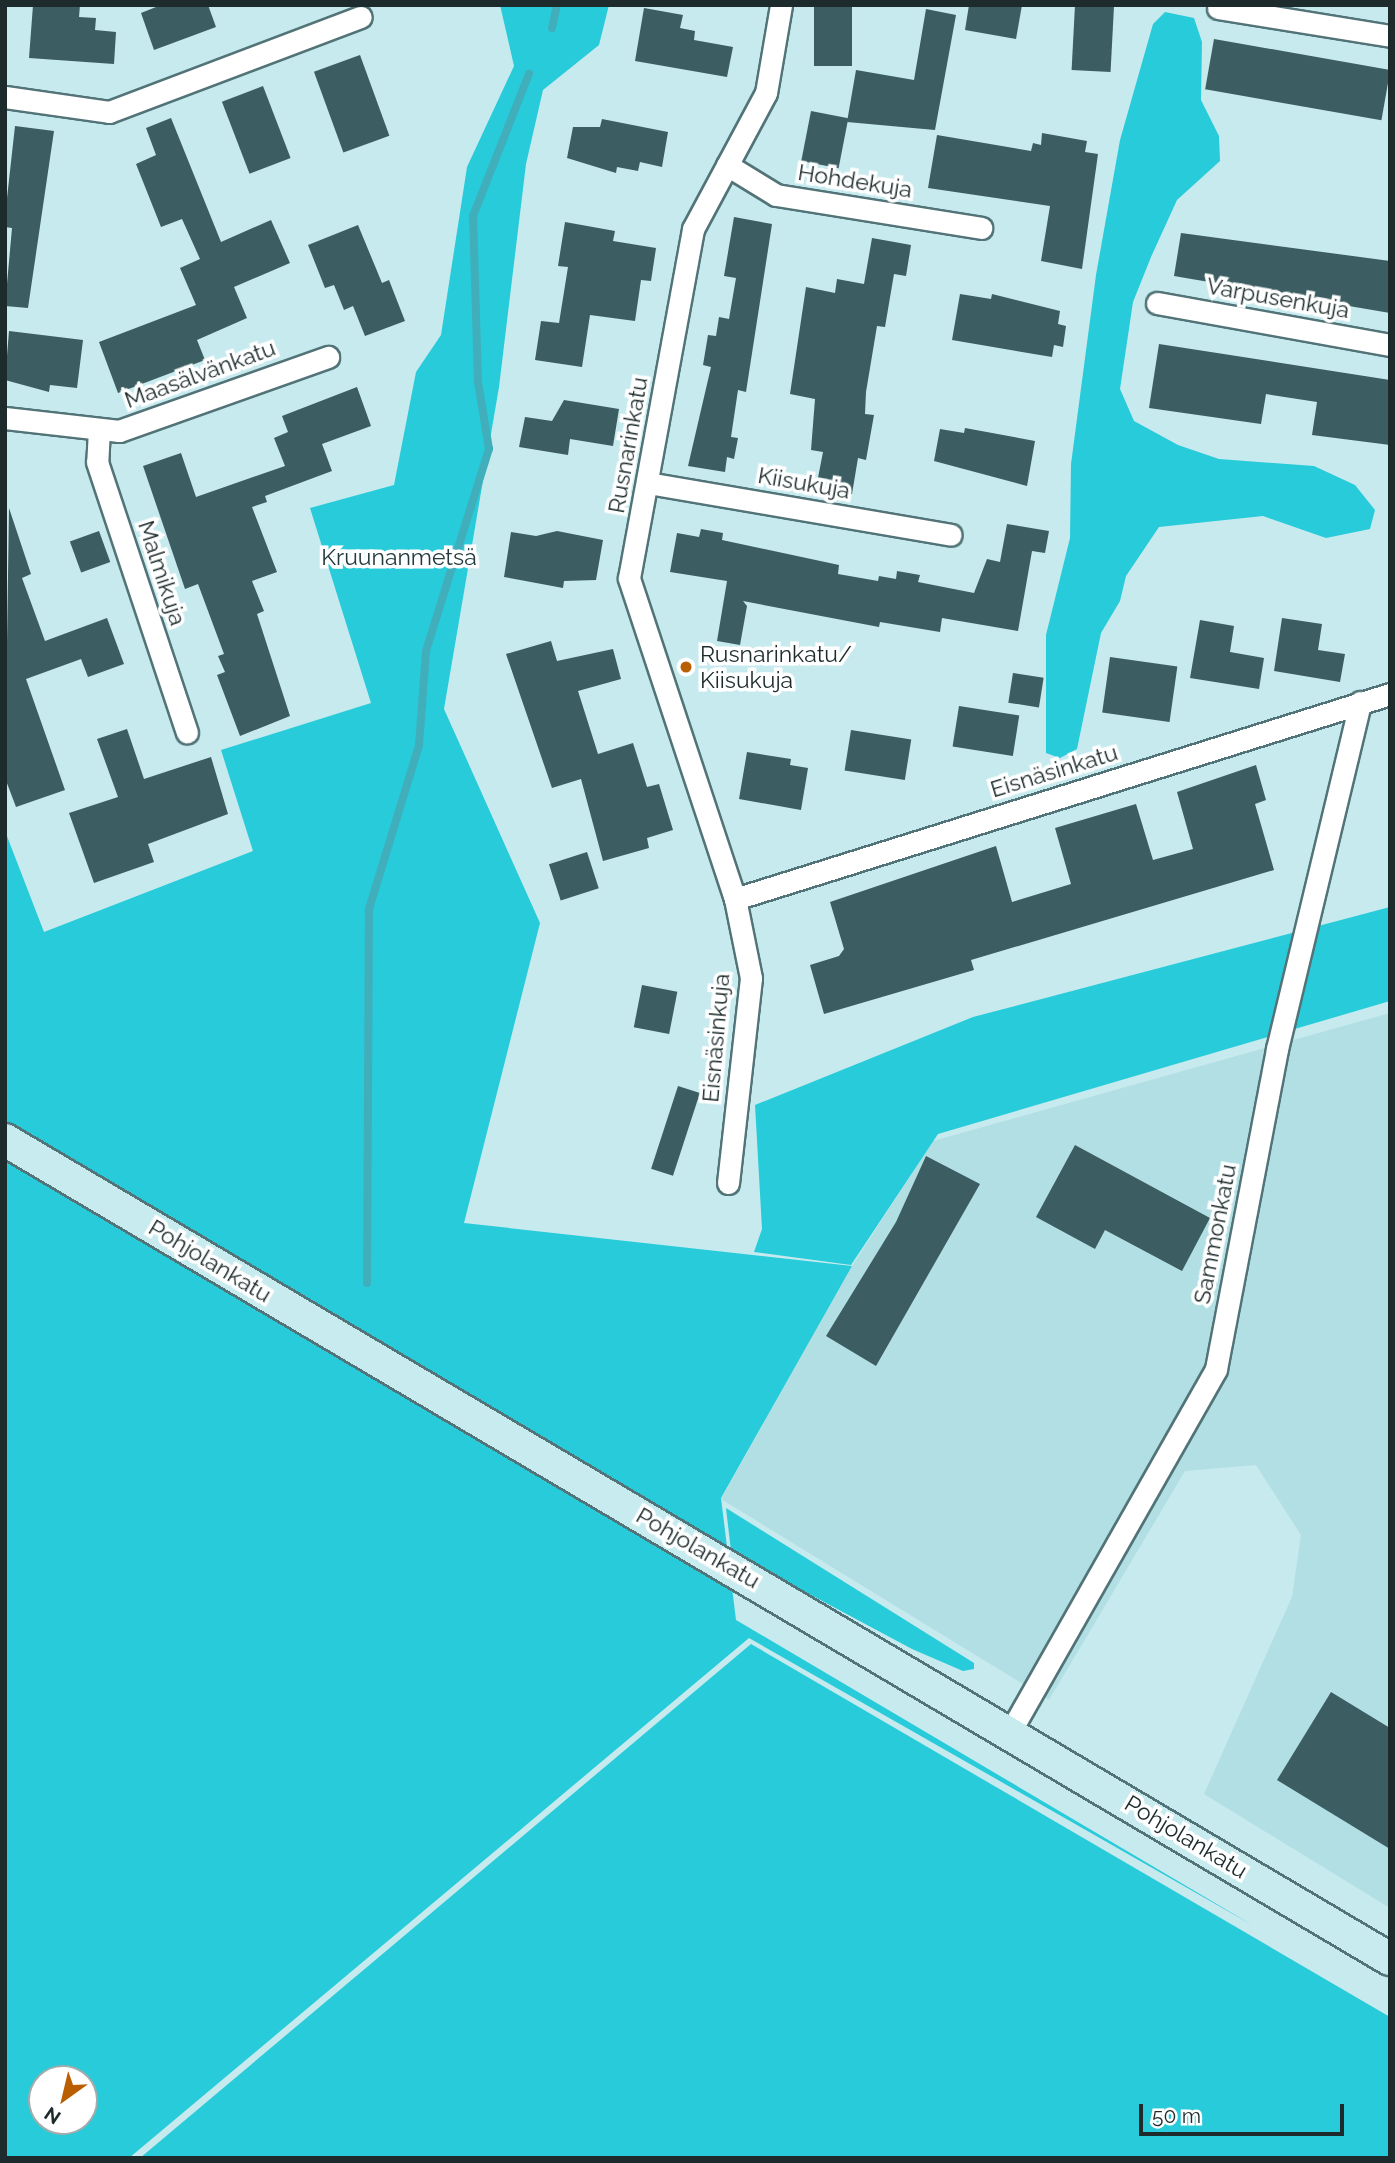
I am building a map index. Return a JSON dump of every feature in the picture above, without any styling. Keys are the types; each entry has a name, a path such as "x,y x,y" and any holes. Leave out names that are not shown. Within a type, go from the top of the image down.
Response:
{"main road":[{"name":"Pohjolankatu","path":"5,1140 1390,1959"}],"street":[{"name":"Rusnarinkatu","path":"735,899 629,578 693,229 766,93 781,5"},
{"path":"1218,8 1390,36"},
{"path":"5,97 110,112 361,17"},
{"name":"Hohdekuja","path":"727,164 776,194 981,228"},
{"name":"Varpusenkuja","path":"1157,303 1390,345"},
{"name":"Maasälvänkatu","path":"5,418 119,431 328,357"},
{"name":"Malmikuja","path":"99,429 97,462 187,732"},
{"name":"Kiisukuja","path":"648,483 951,535"},
{"name":"Eisnäsinkatu","path":"735,899 1390,694"},
{"name":"Sammonkatu","path":"1010,1732 1216,1369 1277,1049 1360,702"},
{"name":"Eisnäsinkuja","path":"728,1183 751,978 735,899"}],"shaded area":[{"path":"1390,1013 1390,1908 1204,1794 1292,1597 1301,1535 1256,1465 1185,1471 1049,1700 721,1499 852,1266 933,1141"}],"green space":[{"name":"Kruunanmetsä","path":"500,5 609,5 599,45 543,90 526,164 499,387 444,709 540,923 464,1223 852,1266 721,1498 736,1620 1254,1926 749,1638 129,2158 5,2158 5,831 44,932 253,851 221,750 371,703 310,508 394,485 416,372 441,335 467,167 514,66"},
{"path":"1165,12 1194,18 1202,42 1201,100 1219,136 1220,161 1177,200 1151,257 1133,302 1120,389 1134,421 1178,445 1219,459 1314,466 1355,485 1375,510 1370,529 1326,538 1263,516 1159,527 1126,576 1120,601 1101,633 1077,749 1060,758 1046,753 1046,635 1070,538 1071,464 1096,275 1120,140 1153,24"},
{"path":"1390,907 1390,1001 938,1134 851,1265 754,1252 762,1229 755,1105 973,1017"},
{"path":"726,1508 974,1663 974,1669 963,1671 912,1649 740,1557 731,1551"},
{"path":"751,1644 1390,2017 1390,2158 140,2158"}],"building":[{"path":"33,5 80,5 79,17 96,18 95,30 116,32 114,64 29,58"},
{"path":"161,5 208,5 216,27 154,50 141,13"},
{"path":"814,5 852,5 852,66 814,66"},
{"path":"969,5 1022,5 1016,39 965,30"},
{"path":"1075,5 1114,7 1111,72 1072,70"},
{"path":"644,8 683,15 680,28 695,31 694,40 733,47 727,77 635,61"},
{"path":"926,9 956,15 935,130 847,122 856,70 914,80"},
{"path":"1214,39 1390,70 1381,120 1205,89"},
{"path":"360,55 389,136 343,153 314,72"},
{"path":"263,86 291,158 250,174 222,102"},
{"path":"811,111 848,118 839,168 801,161"},
{"path":"171,118 221,242 271,220 290,263 234,287 247,318 197,340 205,360 118,393 99,342 196,305 180,268 200,259 182,219 161,227 136,164 156,155 146,128"},
{"path":"602,119 668,132 662,167 640,162 638,171 617,167 616,173 567,158 573,127 600,127"},
{"path":"15,126 54,131 28,308 5,306 12,228 5,227 5,216"},
{"path":"1042,133 1087,141 1085,152 1098,154 1082,269 1041,261 1050,206 928,188 937,135 1031,151 1033,143 1041,145"},
{"path":"734,217 772,224 746,392 738,390 731,437 738,438 734,459 727,457 725,472 688,466 711,367 703,365 708,335 716,336 719,317 729,319 736,278 724,276"},
{"path":"565,222 615,231 613,241 656,248 651,281 641,280 635,321 590,315 582,367 535,360 541,321 559,323 568,267 558,266"},
{"path":"358,225 382,283 389,280 405,321 365,336 353,306 344,310 334,285 325,288 308,245"},
{"path":"1181,233 1390,261 1390,313 1174,276"},
{"path":"872,238 911,245 906,276 894,274 885,327 877,326 865,414 874,415 866,460 858,458 852,494 816,488 823,452 811,450 815,399 790,394 806,287 835,293 837,279 864,284"},
{"path":"960,294 991,299 992,294 1060,311 1058,324 1066,326 1063,347 1054,345 1052,357 952,340"},
{"path":"9,331 83,340 77,388 50,385 49,392 5,380"},
{"path":"1159,344 1390,380 1390,445 1312,435 1317,402 1266,394 1261,424 1149,408"},
{"path":"357,387 371,426 322,444 332,471 265,496 267,502 252,507 277,572 252,581 264,611 257,614 290,716 240,736 217,675 225,672 218,656 224,654 198,584 185,589 143,466 181,453 196,497 285,466 274,438 288,432 282,416"},
{"path":"564,400 619,409 613,446 570,439 568,455 519,447 525,417 552,421"},
{"path":"965,428 1035,441 1027,486 934,461 940,429 964,433"},
{"path":"9,508 31,574 22,578 45,641 107,618 124,664 88,677 81,659 26,679 65,790 16,807 5,778"},
{"path":"1007,524 1049,531 1045,553 1032,551 1018,631 942,618 940,632 880,622 879,627 743,601 747,606 740,645 717,641 727,581 670,572 677,533 699,537 701,529 723,533 722,540 839,565 838,574 878,581 879,576 896,579 897,571 920,575 918,582 974,593 987,559 1000,562"},
{"path":"99,531 110,562 81,573 70,542"},
{"path":"557,531 603,540 596,580 564,581 563,588 504,577 511,532 536,536"},
{"path":"1282,618 1322,624 1318,650 1345,654 1340,682 1274,671"},
{"path":"1200,620 1234,626 1230,652 1264,658 1259,689 1190,678"},
{"path":"551,641 557,661 613,649 621,679 578,691 598,754 633,743 647,787 659,784 673,830 647,838 649,848 603,861 581,779 552,788 506,654"},
{"path":"1110,657 1177,666 1170,722 1102,712"},
{"path":"1013,673 1044,678 1039,707 1008,703"},
{"path":"959,706 1019,716 1013,756 953,746"},
{"path":"127,729 144,779 211,757 228,814 148,844 154,862 94,883 69,813 118,797 97,739"},
{"path":"851,730 911,740 905,780 845,770"},
{"path":"747,752 791,759 790,765 808,768 801,810 739,799"},
{"path":"1256,765 1266,800 1255,804 1274,870 971,960 974,970 824,1014 810,965 839,956 844,949 830,902 996,846 1012,902 1071,884 1055,828 1136,804 1153,860 1193,849 1177,792"},
{"path":"587,852 599,888 561,901 549,864"},
{"path":"642,985 677,992 669,1034 634,1027"},
{"path":"678,1086 700,1093 673,1176 651,1169"},
{"path":"1075,1145 1210,1218 1182,1271 1105,1230 1095,1249 1036,1217"},
{"path":"926,1156 980,1184 876,1366 826,1336 896,1222"},
{"path":"1331,1692 1390,1728 1390,1849 1277,1780"}],"waterway":[{"path":"552,28 557,5"},
{"path":"367,1283 369,909 419,745 426,651 489,449 478,382 473,216 529,74"}],"place":[{"name":"Rusnarinkatu/ Kiisukuja","path":"686,667"}]}
